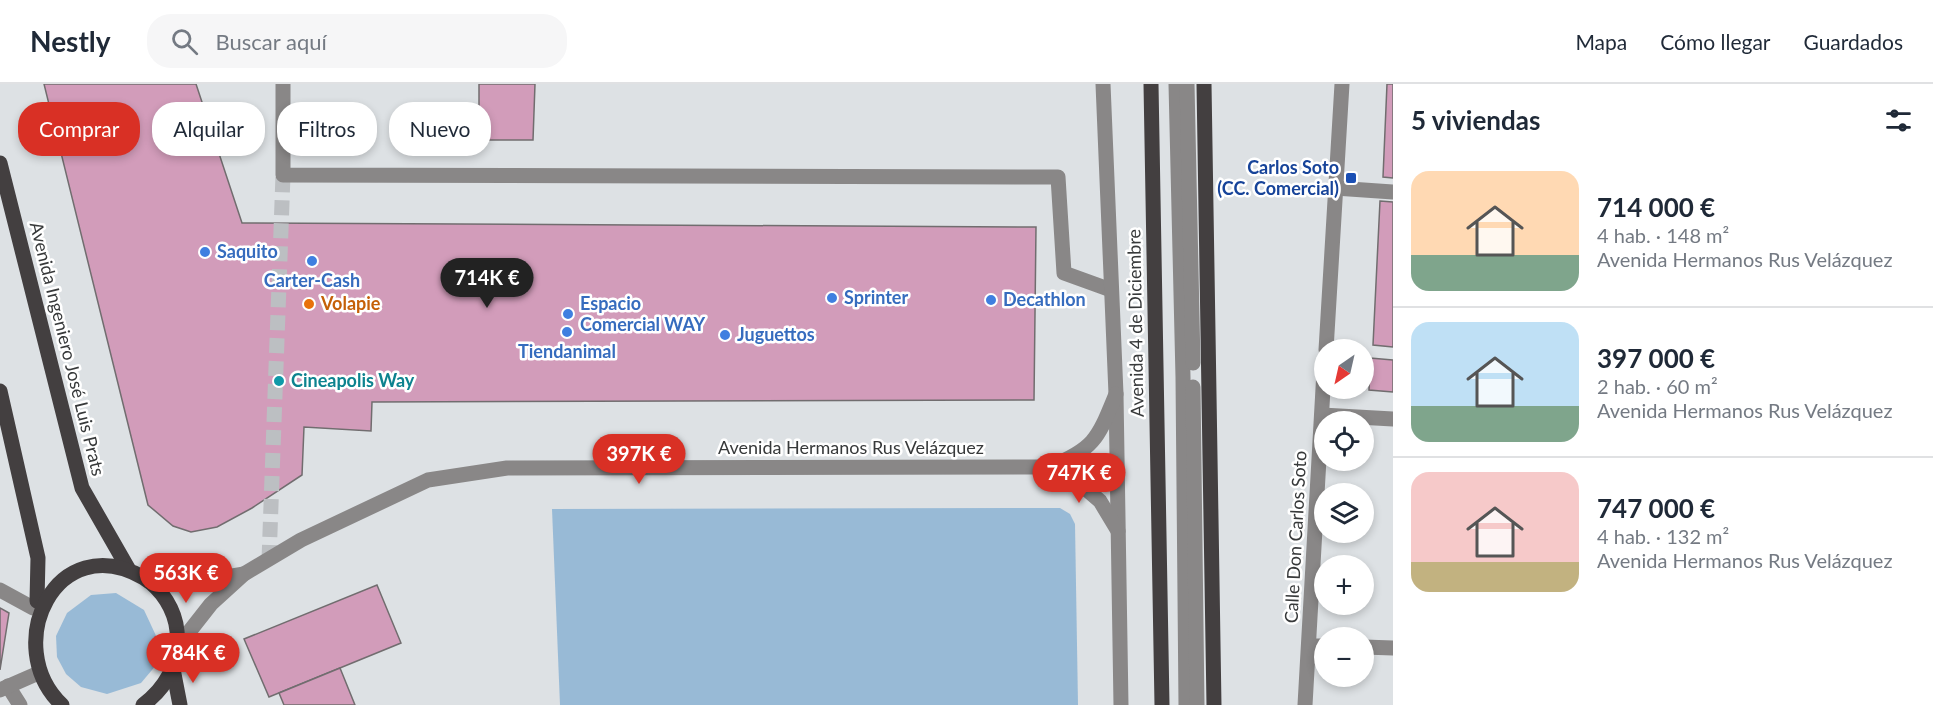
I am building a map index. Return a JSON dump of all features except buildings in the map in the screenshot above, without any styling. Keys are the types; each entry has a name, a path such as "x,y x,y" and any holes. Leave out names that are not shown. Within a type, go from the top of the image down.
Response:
{"main road":[{"name":"Avenida 4 de Diciembre","path":"1151,84 1162,705"},
{"path":"1204,84 1214,705"},
{"name":"Avenida Ingeniero José Luis Prats","path":"0,163 82,488 129,570"},
{"path":"0,391 38,558 35,605"},
{"path":"62,705 45,692 34,675 27,653 26,630 35,605 46,589 63,575 84,567 107,565 129,570 150,582 166,600 176,622 178,646 173,669 161,689 143,705"},
{"path":"173,669 180,705"}],"street":[{"path":"282,84 283,175 1058,177 1064,273 1112,290"},
{"path":"1103,84 1116,394 1121,705"},
{"path":"1176,84 1186,705"},
{"path":"1188,84 1197,705"},
{"path":"1327,339 1342,84"},
{"path":"1335,188 1393,192"},
{"name":"Avenida Hermanos Rus Velázquez","path":"178,646 211,604 244,574 301,540 428,480 507,468 1049,467 1074,457 1086,448 1097,436 1116,394"},
{"path":"1374,418 1393,419"},
{"path":"1049,467 1086,489 1100,501 1118,531"},
{"name":"Calle Don Carlos Soto","path":"1317,627 1321,471"},
{"name":"Avenida Hermanos Rus Velázquez","path":"150,582 186,584 244,574"},
{"path":"0,590 35,605"},
{"path":"1374,647 1393,648"},
{"name":"Calle Don Carlos Soto","path":"1305,705 1314,661"},
{"path":"20,705 4,688 34,675"}],"shaded area":[{"path":"1060,508 1070,514 1075,524 1078,705 560,705 552,509"},
{"path":"116,593 144,610 158,640 157,664 141,683 107,694 81,687 66,674 57,657 56,636 67,613 91,595"}],"tunnel":[{"path":"269,560 283,175"}],"place":[{"name":"Carlos Soto (CC. Comercial)","path":"1351,178"},
{"name":"Saquito","path":"205,252"},
{"name":"Carter-Cash","path":"312,261"},
{"name":"Sprinter","path":"832,298"},
{"name":"Decathlon","path":"991,300"},
{"name":"Volapie","path":"309,304"},
{"name":"Espacio Comercial WAY","path":"568,314"},
{"name":"Tiendanimal","path":"567,332"},
{"name":"Juguettos","path":"725,335"},
{"name":"Cineapolis Way","path":"279,381"}]}
